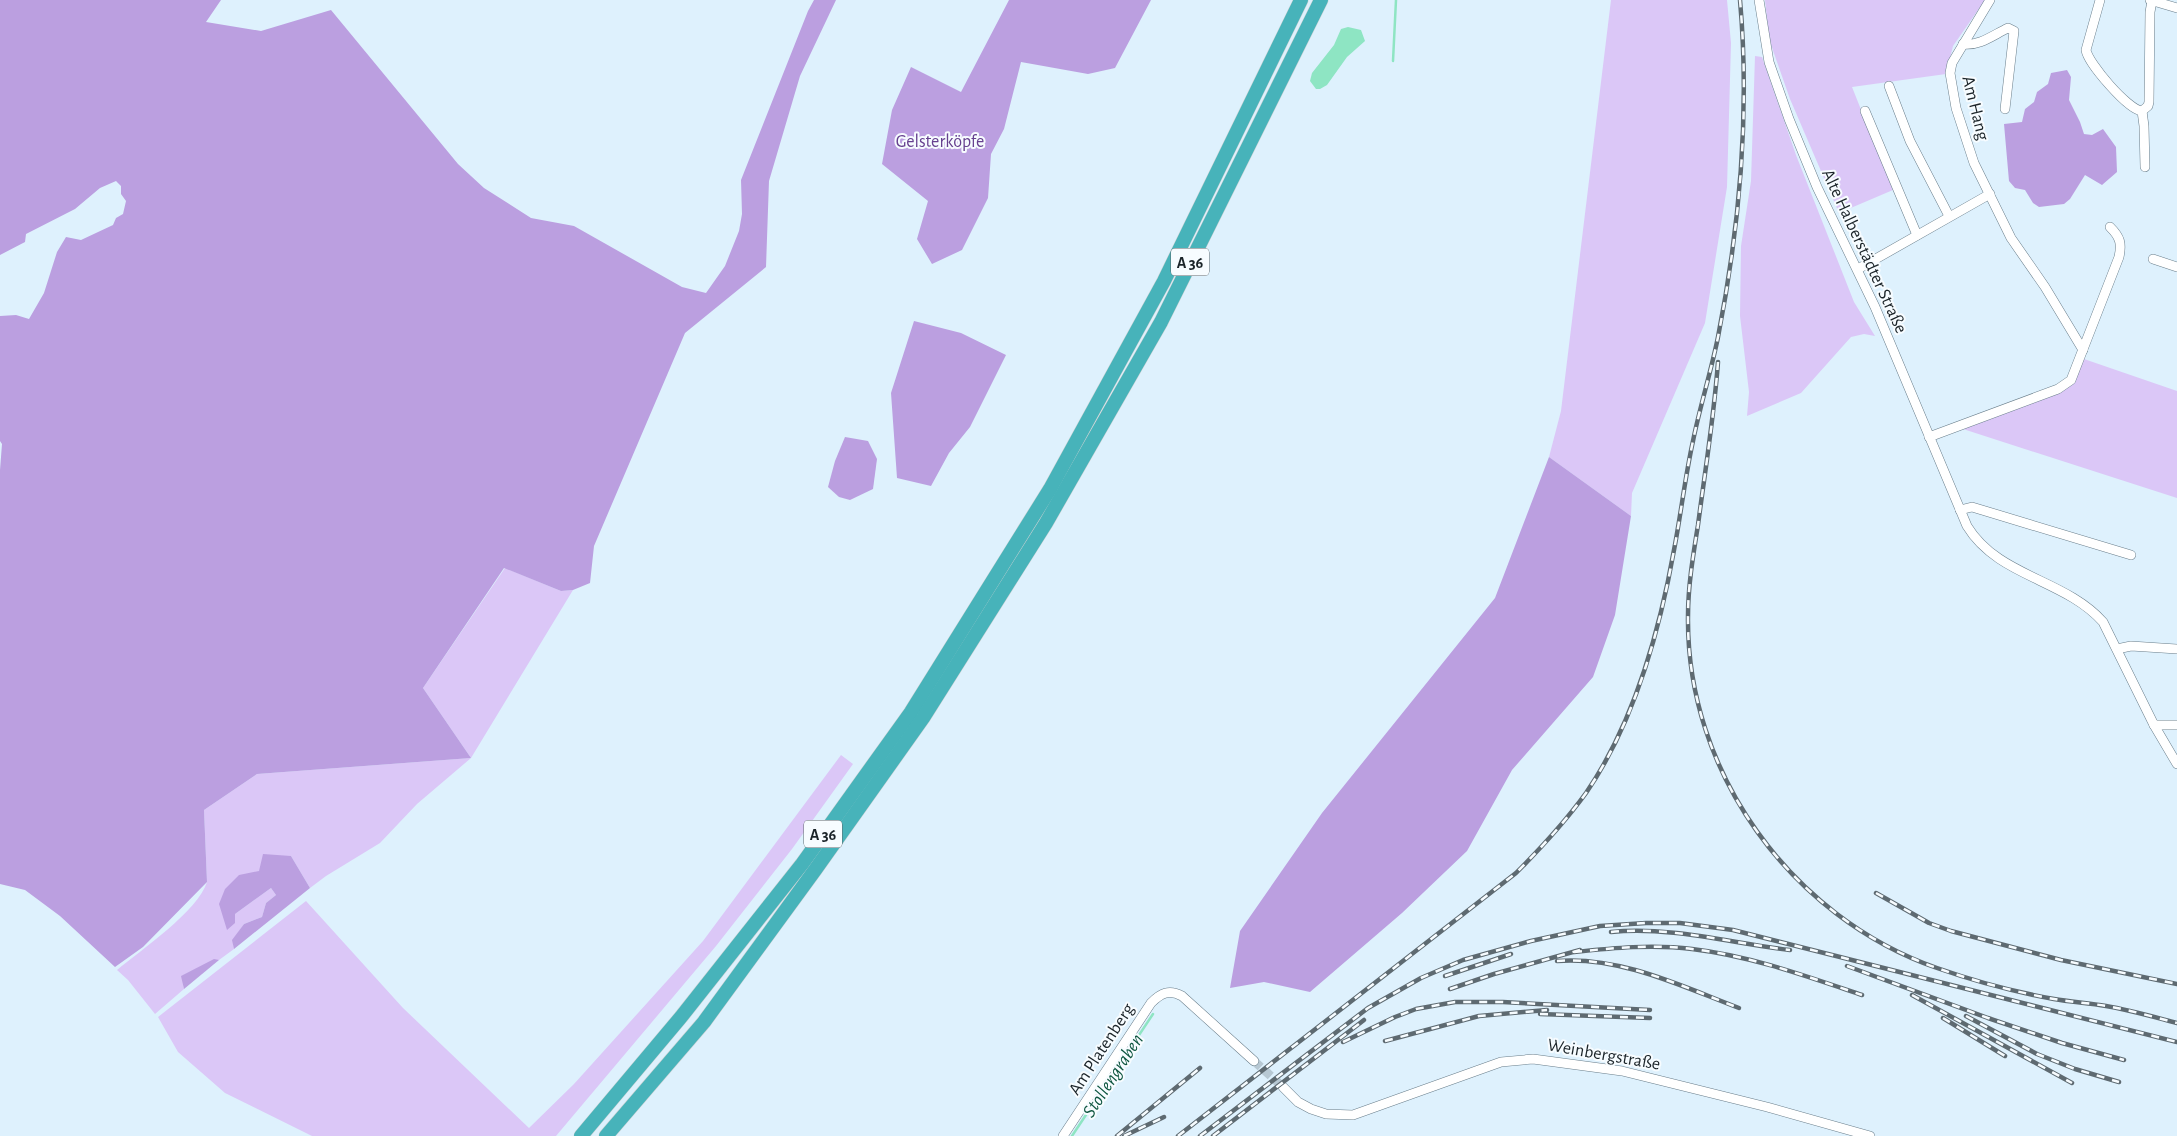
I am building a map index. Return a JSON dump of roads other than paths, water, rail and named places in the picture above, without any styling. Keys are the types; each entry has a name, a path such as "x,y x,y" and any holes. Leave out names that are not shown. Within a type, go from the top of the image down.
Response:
{"highway":[{"name":"A 36","path":"581,1136 681,1017 802,864 910,712 1050,489 1164,282 1301,0"},
{"name":"A 36","path":"606,1136 704,1022 838,838 922,718 1046,523 1160,322 1321,0"}],"street":[{"name":"Alte Halberstädter Straße","path":"1759,0 1767,53 1781,97 1817,187 1858,269 1973,537 2002,562 2081,602 2103,622 2154,725 2177,764"},
{"path":"1963,44 1990,0"},
{"path":"2100,0 2086,50 2087,55 2093,65 2129,106 2142,111"},
{"path":"2142,111 2150,102 2151,0 2177,8"},
{"name":"Am Hang","path":"2005,109 2014,31 2008,28 1974,44 1963,44 1956,54 1950,73 1956,108 1974,163 2011,238 2046,287 2083,350"},
{"path":"1889,86 1910,141 1949,216"},
{"path":"1865,111 1917,236"},
{"path":"2142,111 2144,167"},
{"path":"1858,269 1990,194"},
{"path":"1929,436 2067,384 2071,380 2121,248 2118,236 2110,227"},
{"path":"2153,259 2177,267"},
{"path":"1960,510 1972,508 2131,556"},
{"path":"2117,649 2131,646 2177,649"},
{"path":"2154,725 2177,725"},
{"name":"Am Platenberg","path":"1063,1136 1151,1003 1166,992 1174,992 1192,1004 1254,1061"},
{"name":"Weinbergstraße","path":"1283,1088 1298,1102 1311,1109 1326,1114 1353,1115 1501,1062 1533,1059 1622,1071 1850,1133 1870,1136"}],"waterway":[{"name":"Stollengraben","path":"1393,61 1396,0"},
{"name":"Stollengraben","path":"1072,1136 1153,1014"}],"tunnel":[{"path":"1254,1061 1283,1087"}],"railway":[{"path":"1178,1136 1516,873 1578,804 1603,766 1618,737 1642,677 1661,614 1690,455 1726,295 1737,211 1743,127 1743,42 1740,0"},
{"path":"1718,362 1712,424 1689,593 1688,616 1692,674 1706,730 1727,782 1757,831 1794,875 1836,913 1884,945 1937,968 1995,986 2054,999 2115,1008 2177,1023"},
{"path":"1876,893 1929,923 1951,931 2061,960 2177,984"},
{"path":"1200,1136 1368,1008 1421,978 1463,960 1531,941 1600,926 1680,923 1733,930 2177,1042"},
{"path":"1611,932 1656,931 1678,933 1790,950"},
{"path":"1574,952 1647,947 1714,952 1778,967 1862,995"},
{"path":"1450,989 1494,974 1580,950"},
{"path":"1445,976 1511,954"},
{"path":"1557,961 1604,963 1627,968 1673,982 1739,1008"},
{"path":"1847,966 1988,1018 2062,1043 2124,1060"},
{"path":"1912,995 2072,1083"},
{"path":"1343,1042 1416,1009 1455,1002 1503,1002 1650,1010"},
{"path":"1385,1041 1479,1016 1547,1010"},
{"path":"1540,1014 1650,1018"},
{"path":"1966,1016 2037,1054 2075,1069 2119,1082"},
{"path":"1943,1018 2005,1056"},
{"path":"1213,1136 1364,1020"},
{"path":"1117,1136 1200,1068"},
{"path":"1124,1136 1164,1117"}],"park label":[{"name":"Gelsterköpfe","path":"940,141"}]}
